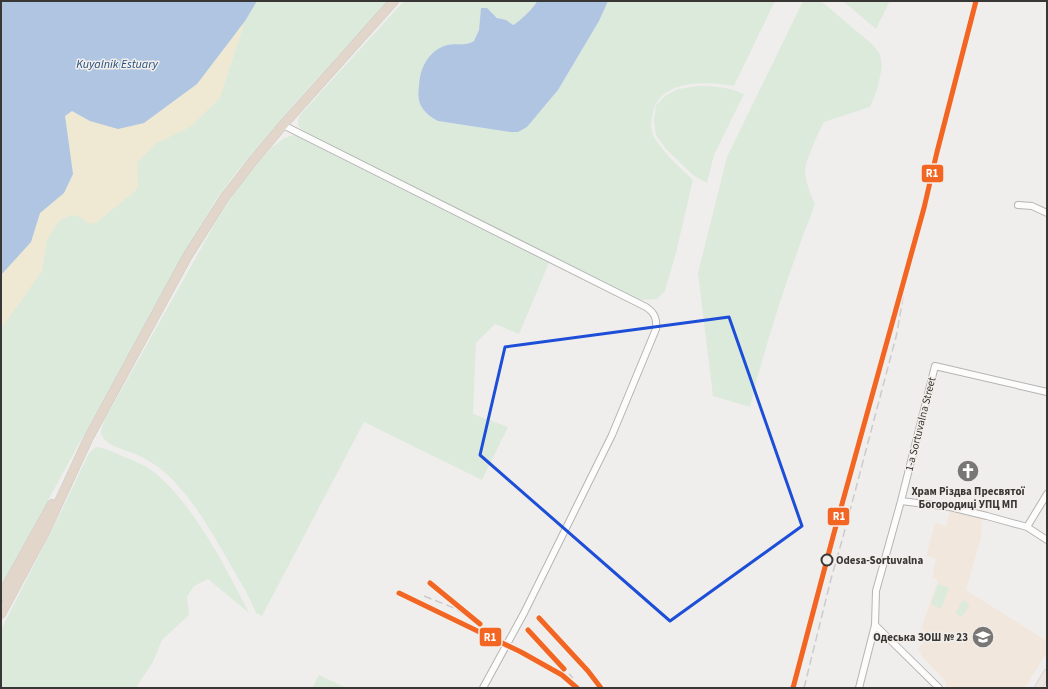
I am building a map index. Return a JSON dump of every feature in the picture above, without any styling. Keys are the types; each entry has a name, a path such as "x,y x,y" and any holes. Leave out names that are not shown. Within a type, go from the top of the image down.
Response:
{"highway":[{"path":"1,596 38,528 75,465 190,251 225,197 252,162 394,1"},
{"path":"1,614 45,532 75,465"}],"main road":[{"path":"1038,688 1047,673"}],"street":[{"path":"284,125 646,307 654,314 656,319 656,329 612,435 524,612 483,688"},
{"path":"1018,205 1032,206 1047,212"},
{"name":"1-a Sortuvalna Street","path":"859,688 875,625 876,591 901,501 935,366 1047,392"},
{"path":"1027,527 1047,494"},
{"path":"901,501 950,507 981,514 1027,527 1047,540"},
{"path":"875,625 938,688"}],"highlighted area":[{"path":"729,317 802,526 670,621 480,455 505,347"}],"shaded area":[{"name":"Одеська ЗОШ № 23","path":"950,511 982,519 981,538 966,590 1047,641 1047,652 1025,688 947,688 945,681 921,655 918,648 924,642 923,641 927,633 921,628 938,580 932,578 936,559 926,556 935,523 946,526"}],"green space":[{"path":"257,1 388,1 265,138 235,174 216,200 174,271 1,586 1,275 31,242 65,116 245,21"},
{"path":"404,1 537,1 519,21 513,25 498,18 490,11 481,11 479,30 474,41 467,44 449,45 439,49 426,62 421,74 418,90 419,100 425,112 430,116 438,121 510,132 527,127 558,90 599,21 608,1 775,1 734,86 711,83 686,85 674,88 657,102 651,122 654,137 667,154 693,180 676,253 665,291 657,299 641,300 305,133 301,129 298,125 300,115"},
{"path":"803,1 821,1 872,44 880,54 882,67 877,90 870,107 824,122 810,154 805,171 808,188 815,204 801,241 766,347 750,407 713,396 698,273 727,157"},
{"path":"843,1 890,1 876,29"},
{"path":"698,86 722,87 744,94 714,155 707,183 694,176 666,149 656,135 654,122 656,105 665,96 678,89"},
{"path":"294,135 310,141 549,263 519,334 495,324 476,343 473,414 508,427 482,480 364,422 262,616 256,613 216,539 183,491 163,471 152,463 106,441 102,436 101,431 105,419 217,220 241,183 271,148 284,138"},
{"path":"96,447 103,448 144,465 169,486 196,519 208,538 249,613 208,579 194,586 187,597 189,615 162,640 153,662 137,688 1,688 1,630 89,453"},
{"path":"938,584 949,588 941,609 931,604"},
{"path":"963,600 970,605 962,617 955,613"},
{"path":"319,675 347,688 312,688"}],"sand":[{"path":"245,21 220,98 190,127 155,144 137,163 138,187 96,223 90,224 78,216 70,215 58,222 47,240 42,271 1,329 1,275 31,242 40,213 64,193 73,174 65,116 72,111 90,121 197,84"}],"water":[{"name":"Kuyalnik Estuary","path":"1,1 257,1 245,21 197,84 144,123 118,129 90,121 72,111 65,116 73,174 64,193 40,213 31,242 1,275"},
{"path":"537,1 608,1 599,21 558,90 527,127 518,132 510,132 438,121 432,118 420,104 418,90 423,68 429,57 444,46 452,44 467,44 474,41 479,30 481,8 487,8 497,18 506,20 513,25 533,7"}],"railway":[{"path":"804,688 831,579 897,333 907,273"},
{"path":"430,583 461,608"},
{"path":"399,593 521,652 562,675 577,688"},
{"path":"424,596 454,608 496,635"},
{"path":"539,618 588,671 601,688"},
{"path":"528,630 573,678"}],"transit line":[{"name":"R1","path":"793,688 834,533 924,208 976,1"},
{"name":"R1","path":"430,583 480,624"},
{"name":"R1","path":"399,593 521,652 562,675 577,688"},
{"name":"R1","path":"539,618 588,671 601,688"},
{"name":"R1","path":"528,630 564,669"}],"place":[{"name":"Храм Різдва Пресвятої Богородиці УПЦ МП","path":"968,471"},
{"name":"Odesa-Sortuvalna","path":"827,560"},
{"name":"Одеська ЗОШ № 23","path":"983,637"}]}
